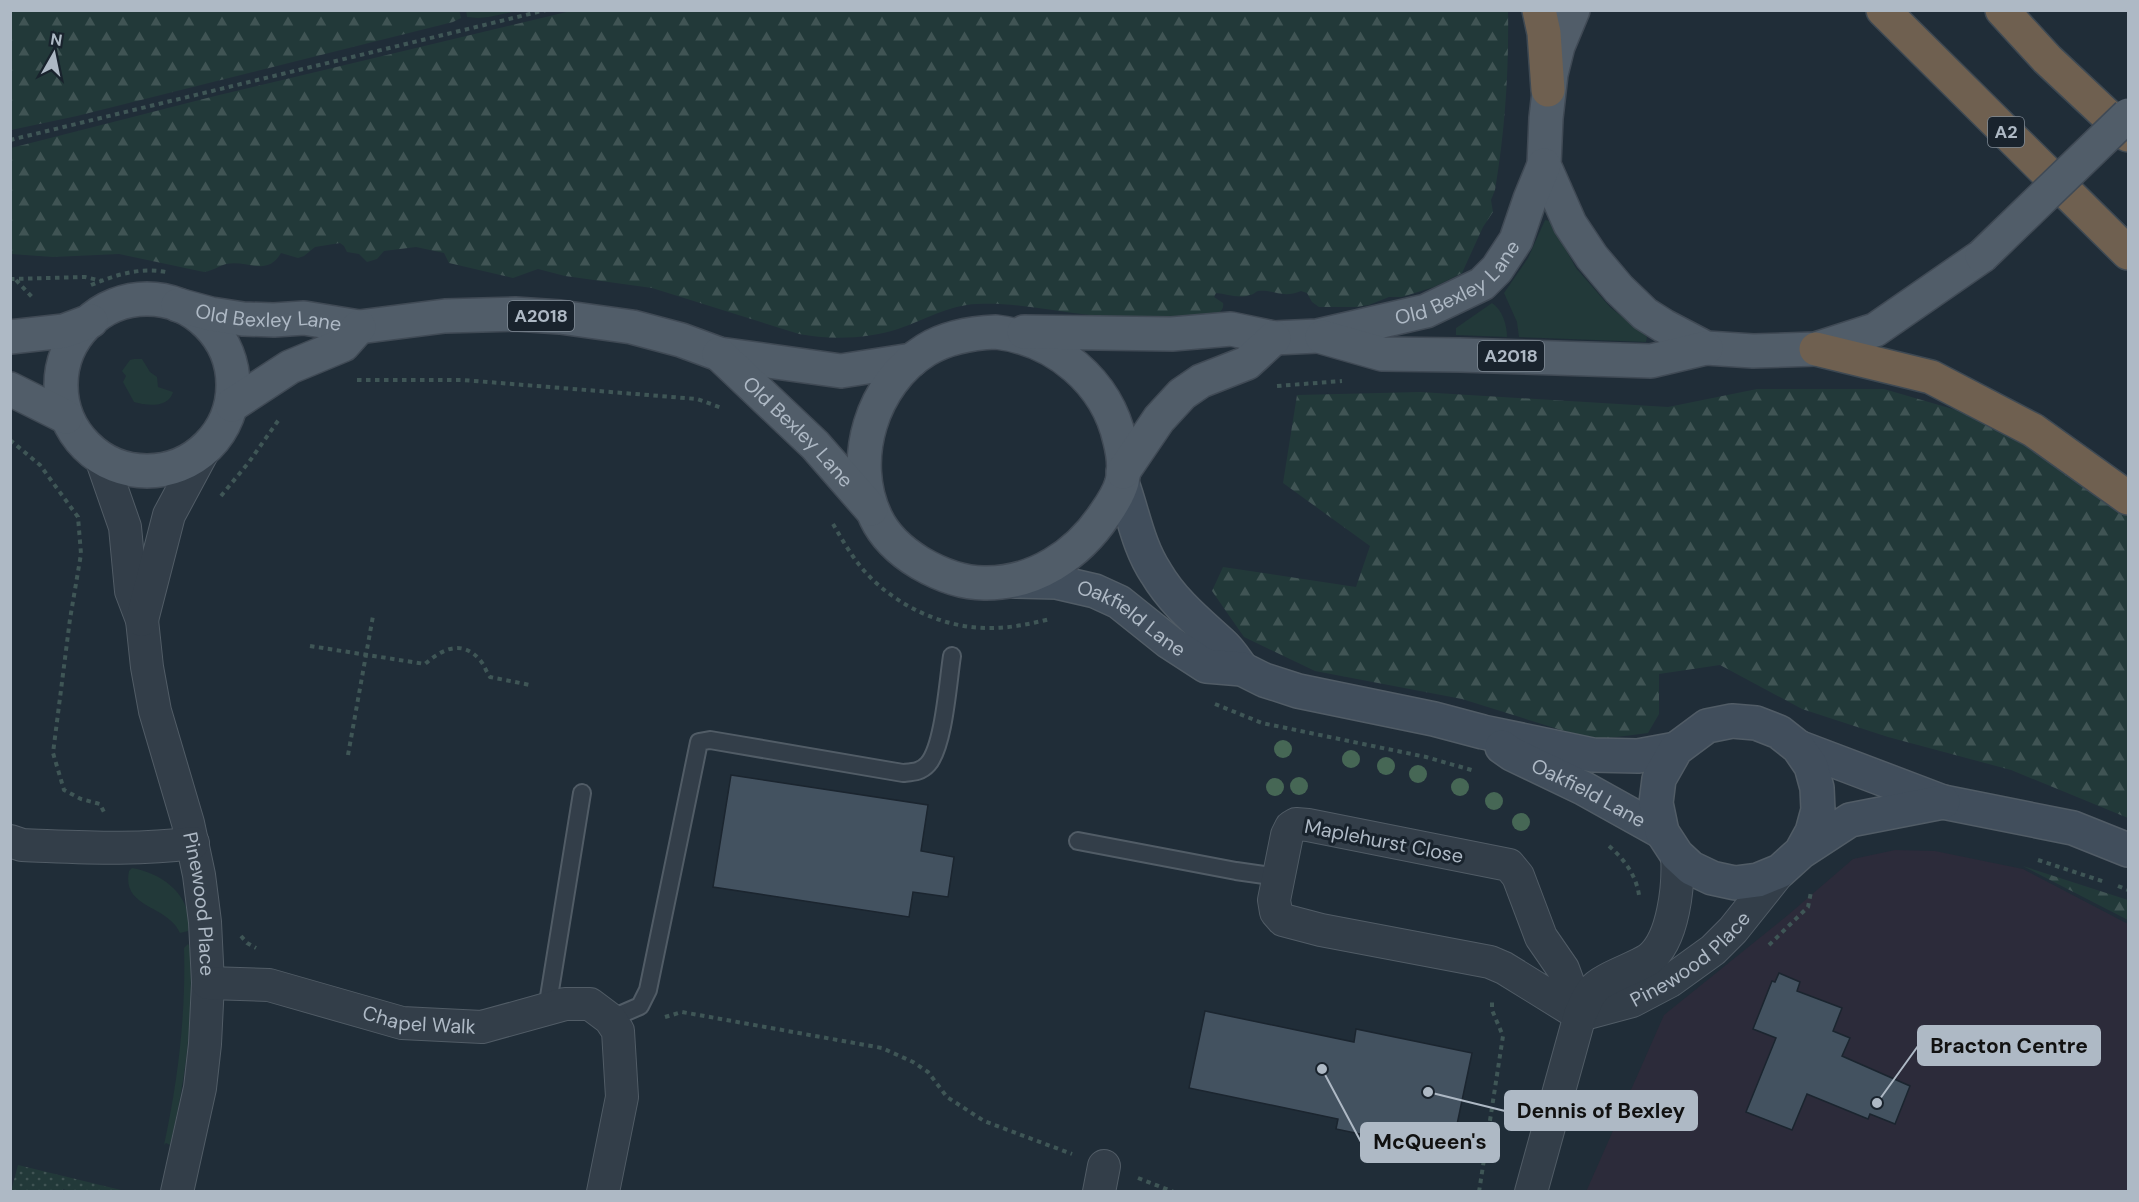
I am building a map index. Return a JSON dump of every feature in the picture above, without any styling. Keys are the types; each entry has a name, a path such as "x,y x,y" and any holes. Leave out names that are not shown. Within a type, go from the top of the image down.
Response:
{"highway":[{"path":"1539,10 1544,33 1548,90"},
{"name":"A2","path":"1883,10 2128,253"},
{"path":"2002,10 2047,59 2128,135"},
{"path":"1816,349 1931,377 2032,430 2128,498"}],"main road":[{"path":"1573,10 1556,53 1548,90 1544,165 1570,224 1592,257 1619,289 1645,314 1706,348 1754,351 1816,349 1875,330 1982,256 2128,115"},
{"name":"Old Bexley Lane","path":"996,332 1172,334 1232,330 1274,338 1317,336 1426,311 1486,280 1510,252 1544,165"},
{"path":"156,298 178,304 214,330 222,341 230,363 232,405 225,423 205,448 175,464 148,470 121,468 102,461 82,444 72,431 66,417 62,392 66,360 78,337 90,321 103,311 137,299 156,298"},
{"name":"Old Bexley Lane","path":"178,304 234,318 274,320 304,318 359,327 445,316 515,314 560,317 640,329 681,340 719,354 841,371 912,360"},
{"path":"10,337 64,331 90,321"},
{"name":"Old Bexley Lane","path":"232,405 290,367 343,345 359,327"},
{"name":"A2018","path":"1122,477 1121,445 1108,405 1088,378 1062,357 1022,336 996,332 968,334 941,342 928,349 912,360 883,394 867,436 866,484 873,512 895,544 929,568 952,577 975,582 1013,581 1042,570 1070,554 1100,522 1112,505 1122,477 1159,419 1182,394 1201,381 1247,363 1274,338"},
{"name":"Old Bexley Lane","path":"1317,336 1382,354 1652,361 1706,348"},
{"name":"Old Bexley Lane","path":"719,354 815,445 873,512"},
{"path":"10,389 66,417"}],"street":[{"name":"Pinewood Place","path":"142,620 169,515 205,448"},
{"name":"Pinewood Place","path":"102,461 125,527 131,591 142,620 155,711 178,784 193,843 205,922 207,1020 200,1088 177,1191"},
{"name":"Oakfield Lane","path":"1122,477 1142,545 1155,573 1193,619 1224,645 1242,669"},
{"name":"Oakfield Lane","path":"1013,581 1056,582 1095,591 1119,602 1169,642 1206,666 1242,669 1264,680 1298,691 1593,755 1638,756 1676,749"},
{"name":"Oakfield Lane","path":"1670,844 1656,803 1659,779 1676,749 1707,726 1731,721 1756,723 1779,732 1798,747 1811,766 1817,788 1818,810 1812,832 1790,861"},
{"name":"Oakfield Lane","path":"1483,732 1512,754 1583,788 1670,844 1691,868 1712,878 1735,882 1758,880 1850,820 1943,802"},
{"name":"Oakfield Lane","path":"1798,747 1943,802 2073,828 2128,850"},
{"name":"Maplehurst Close","path":"1308,825 1509,865 1518,876 1541,937 1563,969 1580,1015 1510,971 1485,961 1287,922 1279,917 1274,900 1291,826 1308,825"},
{"path":"10,842 22,845 101,848 156,848 193,843"},
{"name":"Pinewood Place","path":"1531,1191 1580,1015 1594,988 1645,962 1664,941 1678,882 1670,844"},
{"name":"Pinewood Place","path":"1580,1015 1632,1001 1670,981 1713,950 1733,930 1790,861"},
{"name":"Chapel Walk","path":"208,982 269,985 402,1023 482,1027 565,1004 590,1004 614,1025"},
{"path":"603,1191 621,1097 614,1025"}],"lane":[{"path":"614,1025 640,1006 648,990 699,742 710,740 903,772 918,772 929,764 939,743 952,656"},
{"path":"547,1009 582,793"},
{"path":"1078,841 1278,877"}],"path":[{"path":"10,140 546,10"},
{"path":"83,288 116,276 141,271 170,272"},
{"path":"13,279 85,278 102,281"},
{"path":"13,279 32,296 33,304"},
{"path":"349,381 434,378 530,385 697,399 726,410"},
{"path":"1268,387 1350,381"},
{"path":"216,504 284,415"},
{"path":"10,440 40,465 78,517 81,555 53,753 64,790 81,799 100,804 105,812 101,848"},
{"path":"832,522 855,560 867,574 896,598 926,615 957,625 988,628 1020,626 1053,619"},
{"path":"348,755 373,616"},
{"path":"310,646 424,664 441,651 464,649 478,658 490,677 530,685"},
{"path":"1207,700 1262,723 1426,757 1481,773"},
{"path":"1601,840 1627,865 1636,884 1639,900 1672,909"},
{"path":"2031,858 2128,890"},
{"path":"1733,930 1752,936 1768,946 1808,907 1812,888"},
{"path":"240,932 247,943 260,951"},
{"path":"1479,1191 1503,1036 1491,1006 1498,989 1510,971"},
{"path":"614,1025 682,1011 882,1048 913,1062 928,1072 947,1097 984,1121 1102,1178 1174,1191"}],"shaded area":[{"path":"1895,850 1935,851 2023,869 2128,924 2128,1191 1586,1192 1664,1015 1788,915 1853,859"}],"green space":[{"path":"11,10 459,10 461,18 453,22 77,116 11,130"},
{"path":"466,10 517,11 478,18 467,17"},
{"path":"575,10 1508,11 1506,101 1495,190 1491,200 1493,212 1483,227 1462,273 1434,287 1402,297 1389,297 1369,305 1319,307 1312,302 1307,293 1301,291 1283,294 1258,291 1241,297 1216,293 1214,297 1223,303 1222,310 1218,313 1170,316 1106,316 1019,306 977,304 947,310 887,332 849,338 799,334 652,288 565,276 538,269 513,278 449,263 444,253 416,247 384,251 377,259 367,262 359,254 347,252 340,243 315,247 298,258 281,253 276,260 264,266 234,263 204,272 119,254 53,257 11,254 11,148 215,96"},
{"path":"1545,220 1550,221 1576,268 1610,307 1647,337 1646,342 1519,337 1517,322 1504,293 1528,258"},
{"path":"1492,303 1499,309 1503,318 1507,337 1456,335 1456,328"},
{"path":"142,359 150,372 157,377 158,387 173,392 167,401 151,405 134,402 123,382 126,376 122,371 130,360"},
{"path":"1757,389 1884,389 1963,412 2039,449 2128,516 2128,818 2011,770 1888,737 1802,709 1720,665 1659,674 1659,714 1648,733 1593,740 1462,699 1315,671 1244,637 1212,591 1223,567 1356,587 1370,546 1283,483 1297,395 1420,392 1668,407"},
{"path":"2023,866 2128,900 2128,920"},
{"path":"132,868 154,875 174,888 186,907 189,918 188,931 180,933 168,918 136,898 128,882 129,871"},
{"path":"188,944 190,947 191,997 188,1047 170,1145 166,1143 164,1145 180,1047 184,998 184,948"},
{"path":"18,1165 125,1191 71,1192 63,1189 62,1192 11,1191"}],"building":[{"path":"731,775 928,805 921,851 954,857 948,897 913,892 909,917 713,887"},
{"path":"1779,973 1800,982 1797,991 1842,1008 1833,1031 1850,1038 1842,1056 1910,1086 1895,1124 1870,1114 1868,1119 1807,1094 1792,1130 1746,1112 1776,1038 1753,1029 1772,981 1775,982"},
{"path":"1205,1011 1354,1042 1356,1029 1472,1053 1451,1153 1336,1129 1338,1119 1189,1088"}],"place":[{"name":"McQueen's","path":"1322,1069"},
{"name":"Dennis of Bexley","path":"1428,1092"},
{"name":"Bracton Centre","path":"1877,1103"}]}
